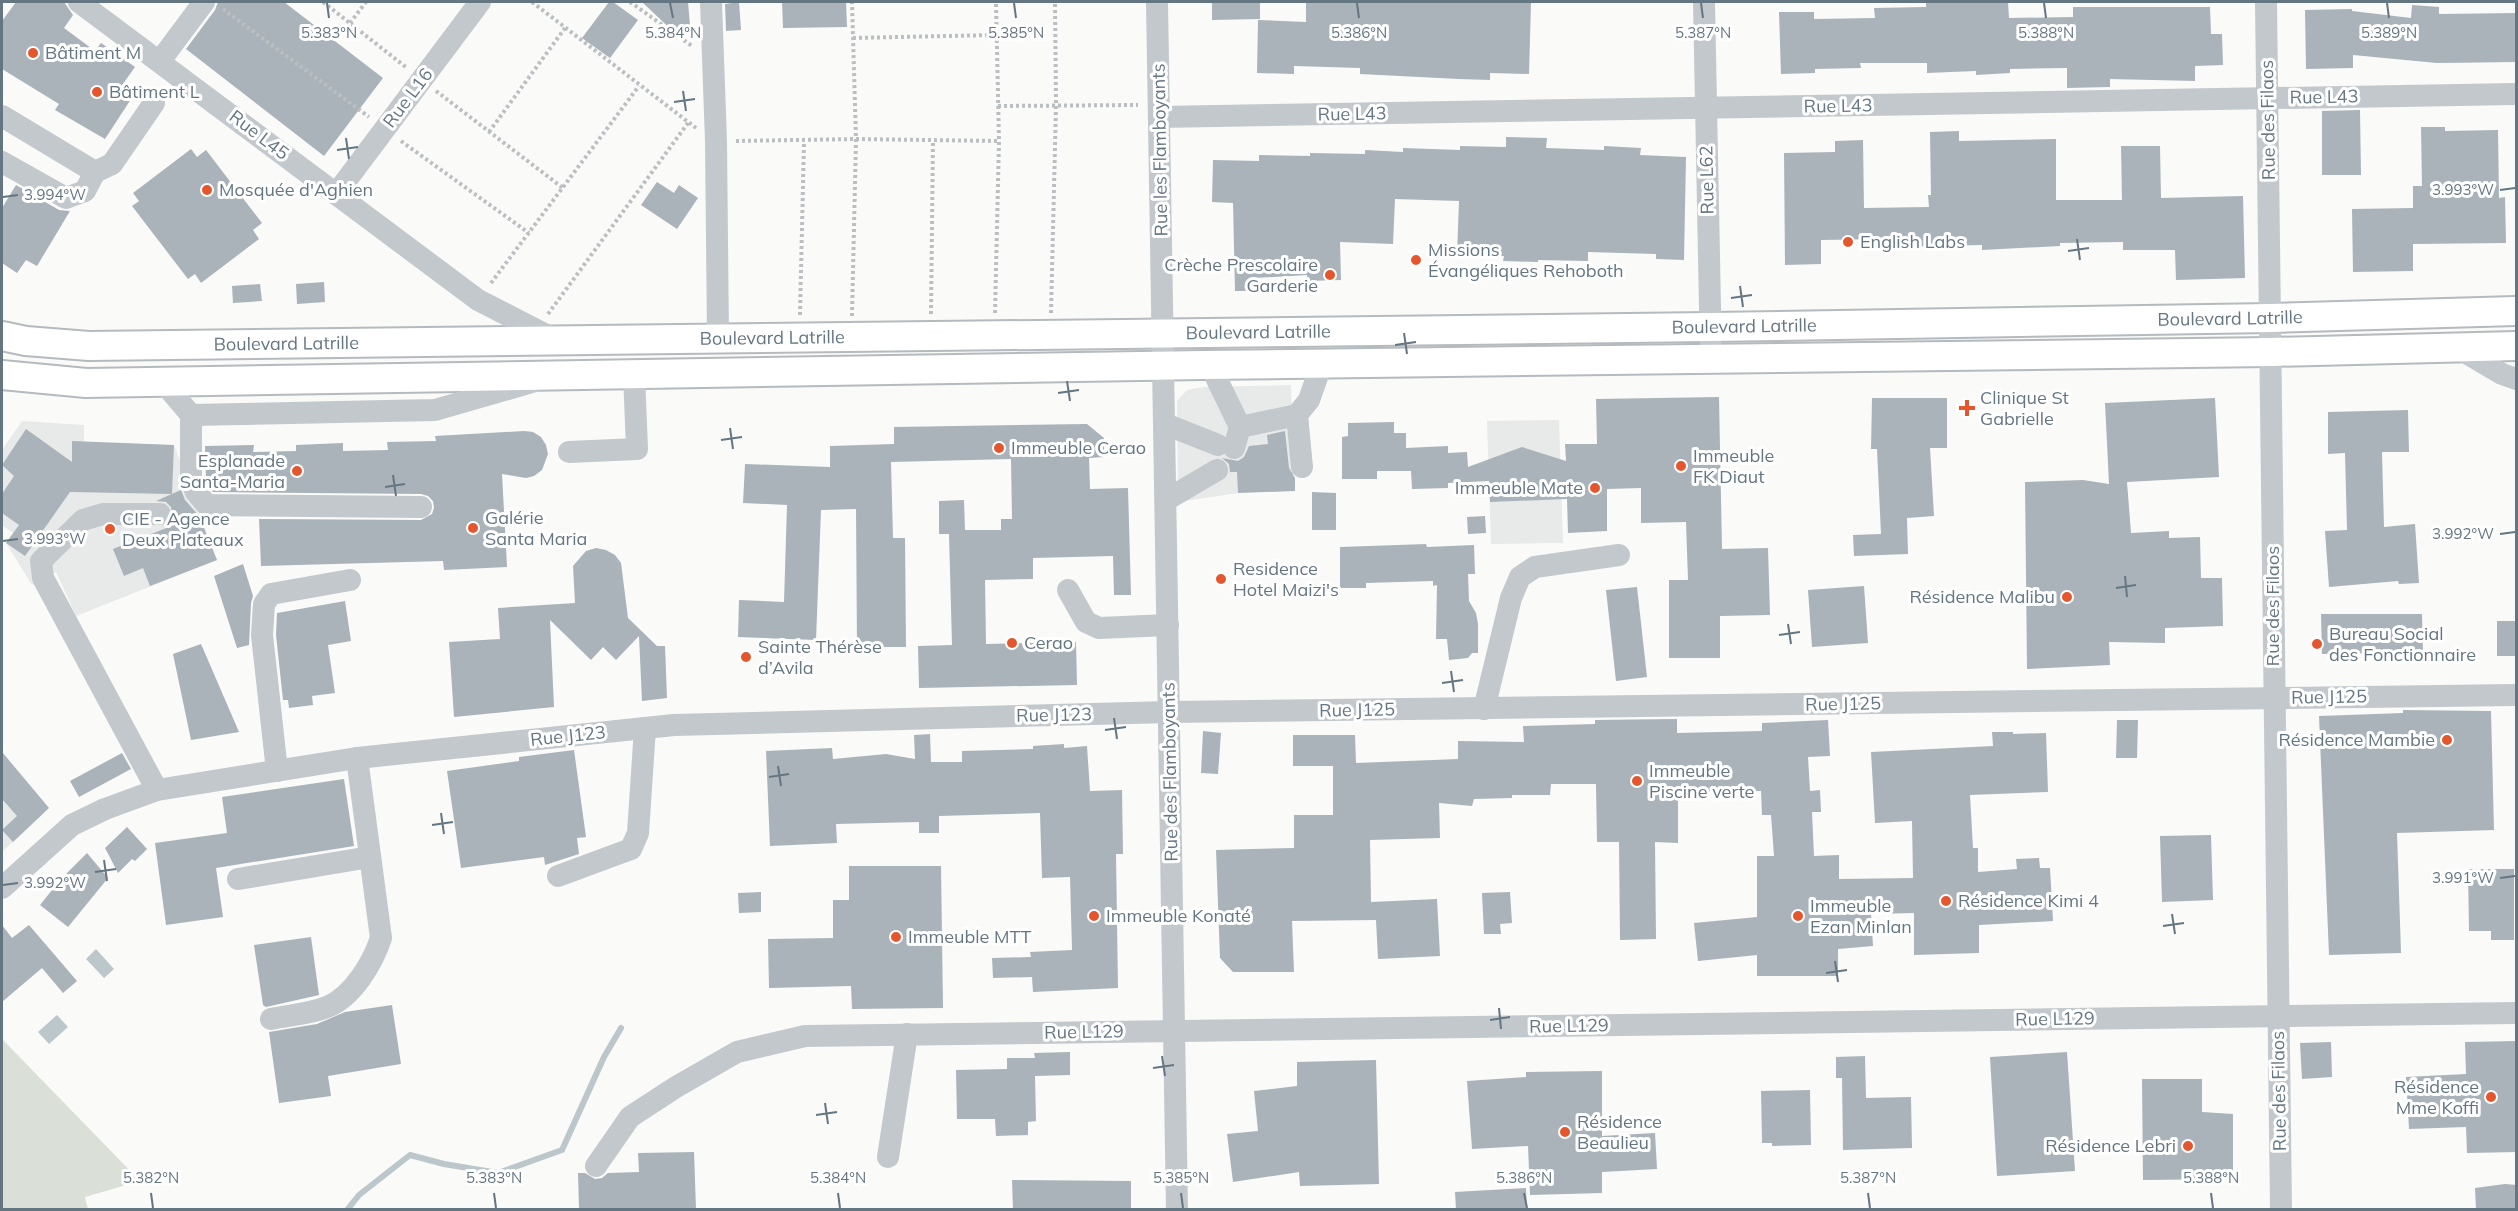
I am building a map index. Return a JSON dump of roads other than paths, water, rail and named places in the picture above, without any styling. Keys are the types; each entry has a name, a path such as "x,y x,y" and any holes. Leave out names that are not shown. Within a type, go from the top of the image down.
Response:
{"main road":[{"name":"Boulevard Latrille","path":"2,336 26,341 89,346 562,342 1710,327 2271,318 2517,311"},
{"name":"Boulevard Latrille","path":"2,375 86,383 1164,365 2271,352 2517,346"}],"street":[{"name":"Rue L45","path":"79,2 478,300 562,342"},
{"path":"160,61 204,2"},
{"name":"Rue L16","path":"336,194 480,2"},
{"path":"711,2 716,141 718,339"},
{"name":"Rue les Flamboyants","path":"1157,2 1163,334"},
{"name":"Rue L62","path":"1704,2 1711,359"},
{"name":"Rue des Filaos","path":"2266,2 2281,1209"},
{"name":"Rue L43","path":"1159,111 1706,108 2517,94"},
{"path":"2,162 66,198 85,191 95,172 112,164 154,103"},
{"path":"2,116 95,172"},
{"name":"Rue des Flamboyants","path":"1163,334 1177,1209"},
{"path":"2458,348 2502,374 2517,379"},
{"path":"1165,424 1231,440 1297,415 1309,400 1322,363"},
{"path":"1210,365 1231,440"},
{"path":"569,452 637,449 634,374"},
{"path":"191,415 435,410 557,375"},
{"path":"163,382 191,415 191,479 196,492 207,505 421,507"},
{"path":"1297,415 1302,467"},
{"path":"1166,500 1217,470"},
{"path":"158,790 43,578 41,561 83,520 103,514 160,514"},
{"path":"1484,709 1511,598 1520,577 1535,567 1618,555"},
{"path":"277,771 264,653 264,604 272,594 350,580"},
{"path":"1068,590 1086,622 1099,628 1168,625"},
{"name":"Rue J125","path":"1169,712 2517,695"},
{"name":"Rue J123","path":"2,888 72,825 105,809 158,790 357,758 674,725 1169,712"},
{"path":"558,876 631,849 638,833 645,728"},
{"path":"271,1019 328,1007 353,988 375,957 381,938 357,758"},
{"path":"238,879 370,856"},
{"name":"Rue L129","path":"596,1166 630,1117 676,1087 737,1052 805,1036 2517,1013"},
{"path":"888,1157 907,1034"}],"waterway":[{"path":"347,1210 359,1195 410,1155 444,1164 498,1173 562,1150 604,1057 621,1028"}],"place":[{"name":"Bâtiment M","path":"33,53"},
{"name":"Bâtiment L","path":"97,92"},
{"name":"Mosquée d'Aghien","path":"207,190"},
{"name":"English Labs","path":"1848,242"},
{"name":"Missions Évangéliques Rehoboth","path":"1416,260"},
{"name":"Crèche Prescolaire Garderie","path":"1330,275"},
{"name":"Clinique St Gabrielle","path":"1967,408"},
{"name":"Immeuble Cerao","path":"999,448"},
{"name":"Immeuble FK Diaut","path":"1681,466"},
{"name":"Esplanade Santa-Maria","path":"297,471"},
{"name":"Immeuble Mate","path":"1595,488"},
{"name":"Galérie Santa Maria","path":"473,528"},
{"name":"CIE - Agence Deux Plateaux","path":"110,529"},
{"name":"Residence Hotel Maizi's","path":"1221,579"},
{"name":"Résidence Malibu","path":"2067,597"},
{"name":"Cerao","path":"1012,643"},
{"name":"Bureau Social des Fonctionnaire","path":"2317,644"},
{"name":"Sainte Thérèse d’Avila","path":"746,657"},
{"name":"Résidence Mambie","path":"2447,740"},
{"name":"Immeuble Piscine verte","path":"1637,781"},
{"name":"Résidence Kimi 4","path":"1946,901"},
{"name":"Immeuble Konaté","path":"1094,916"},
{"name":"Immeuble Ezan Minlan","path":"1798,916"},
{"name":"Immeuble MTT","path":"896,937"},
{"name":"Résidence Mme Koffi","path":"2491,1097"},
{"name":"Résidence Beaulieu","path":"1565,1132"},
{"name":"Résidence Lebri","path":"2188,1146"}]}
